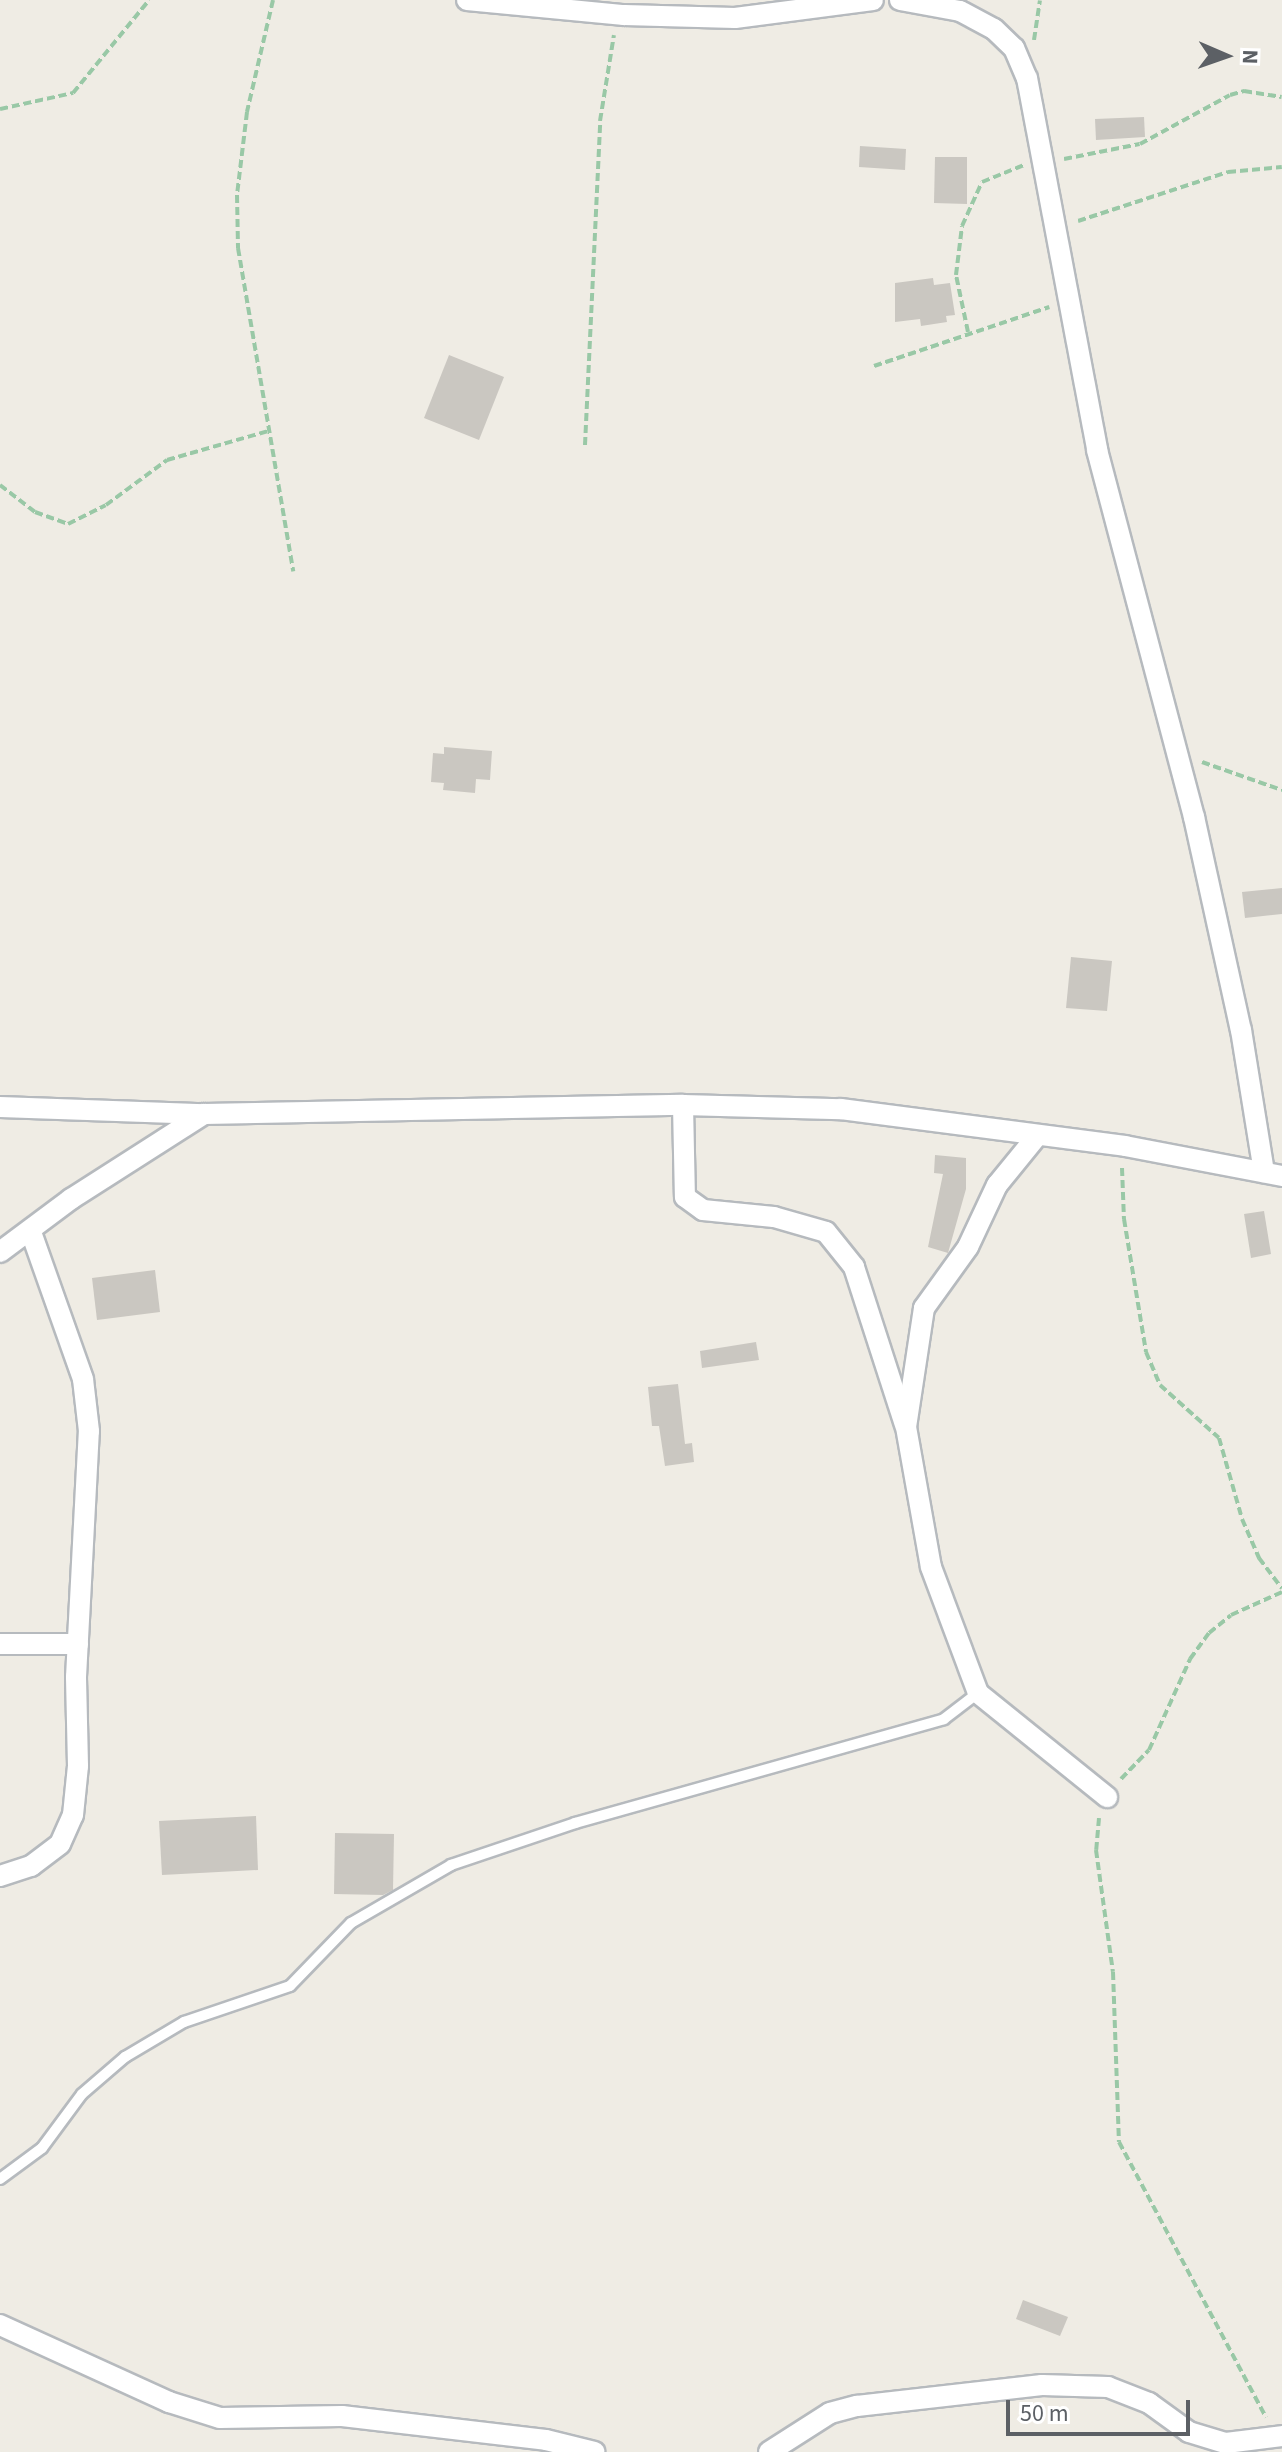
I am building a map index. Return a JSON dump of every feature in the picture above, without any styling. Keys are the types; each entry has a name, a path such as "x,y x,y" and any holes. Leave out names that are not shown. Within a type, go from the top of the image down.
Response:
{"street":[{"path":"467,0 624,15 735,18 873,0"},
{"path":"0,1107 204,1114 683,1105 841,1109 1125,1146 1273,1174 1174,742 1097,450 1057,214 1027,78 1014,48 994,29 960,11 900,0"},
{"path":"683,1105 685,1197 703,1210 774,1217 826,1232 854,1267 906,1427 931,1567 978,1693 1107,1797"},
{"path":"0,1252 31,1232 71,1199 204,1114"},
{"path":"906,1427 924,1308 968,1247 997,1185 1037,1136"},
{"path":"0,1876 44,1859 60,1844 73,1815 89,1431 83,1379 31,1232"},
{"path":"0,1644 78,1644"},
{"path":"0,2325 169,2402 220,2418 342,2416 546,2440 595,2452"},
{"path":"769,2452 830,2413 857,2406 1042,2385 1108,2387 1149,2403 1189,2432 1226,2443 1281,2440"}],"lane":[{"path":"0,2179 42,2148 82,2094 125,2057 184,2022 290,1986 351,1923 451,1865 575,1823 944,1719 978,1693"}],"path":[{"path":"0,109 73,93 149,0"},
{"path":"273,0 247,112 237,195 248,328 293,571"},
{"path":"585,445 604,72 608,46 624,15"},
{"path":"968,332 958,301 955,251 973,194 995,173 1140,144 1230,95 1244,91 1282,97"},
{"path":"1057,214 1083,222 1228,172 1282,167"},
{"path":"874,366 968,332 1035,313 1069,289"},
{"path":"0,485 35,512 68,524 106,505 167,460 268,431"},
{"path":"1174,742 1226,774 1282,790"},
{"path":"1125,1146 1124,1219 1146,1352 1166,1393 1219,1438 1242,1519 1259,1558 1282,1590 1231,1615 1209,1633 1190,1659 1149,1750 1107,1797 1096,1850 1113,1972 1119,2142 1281,2440"}],"building":[{"path":"1144,117 1145,137 1096,140 1095,119"},
{"path":"860,146 906,149 905,170 859,167"},
{"path":"935,157 967,157 967,204 934,203"},
{"path":"933,278 934,285 950,283 955,315 946,316 947,322 921,326 920,319 895,322 895,283"},
{"path":"449,355 504,377 479,440 424,418"},
{"path":"444,747 492,751 490,780 476,779 475,793 443,790 444,783 431,782 433,753 444,754"},
{"path":"1282,888 1282,914 1245,918 1242,892"},
{"path":"1071,957 1112,961 1107,1011 1066,1008"},
{"path":"935,1155 966,1158 966,1189 948,1253 928,1247 943,1174 934,1173"},
{"path":"1264,1211 1271,1254 1251,1258 1244,1214"},
{"path":"155,1270 160,1312 97,1320 92,1278"},
{"path":"756,1342 759,1360 702,1368 700,1351"},
{"path":"678,1384 685,1444 692,1443 694,1462 665,1466 659,1426 652,1426 648,1387"},
{"path":"256,1816 258,1870 162,1875 159,1821"},
{"path":"335,1833 394,1834 393,1890 383,1895 334,1894"},
{"path":"1023,2300 1068,2317 1060,2336 1016,2319"}]}
